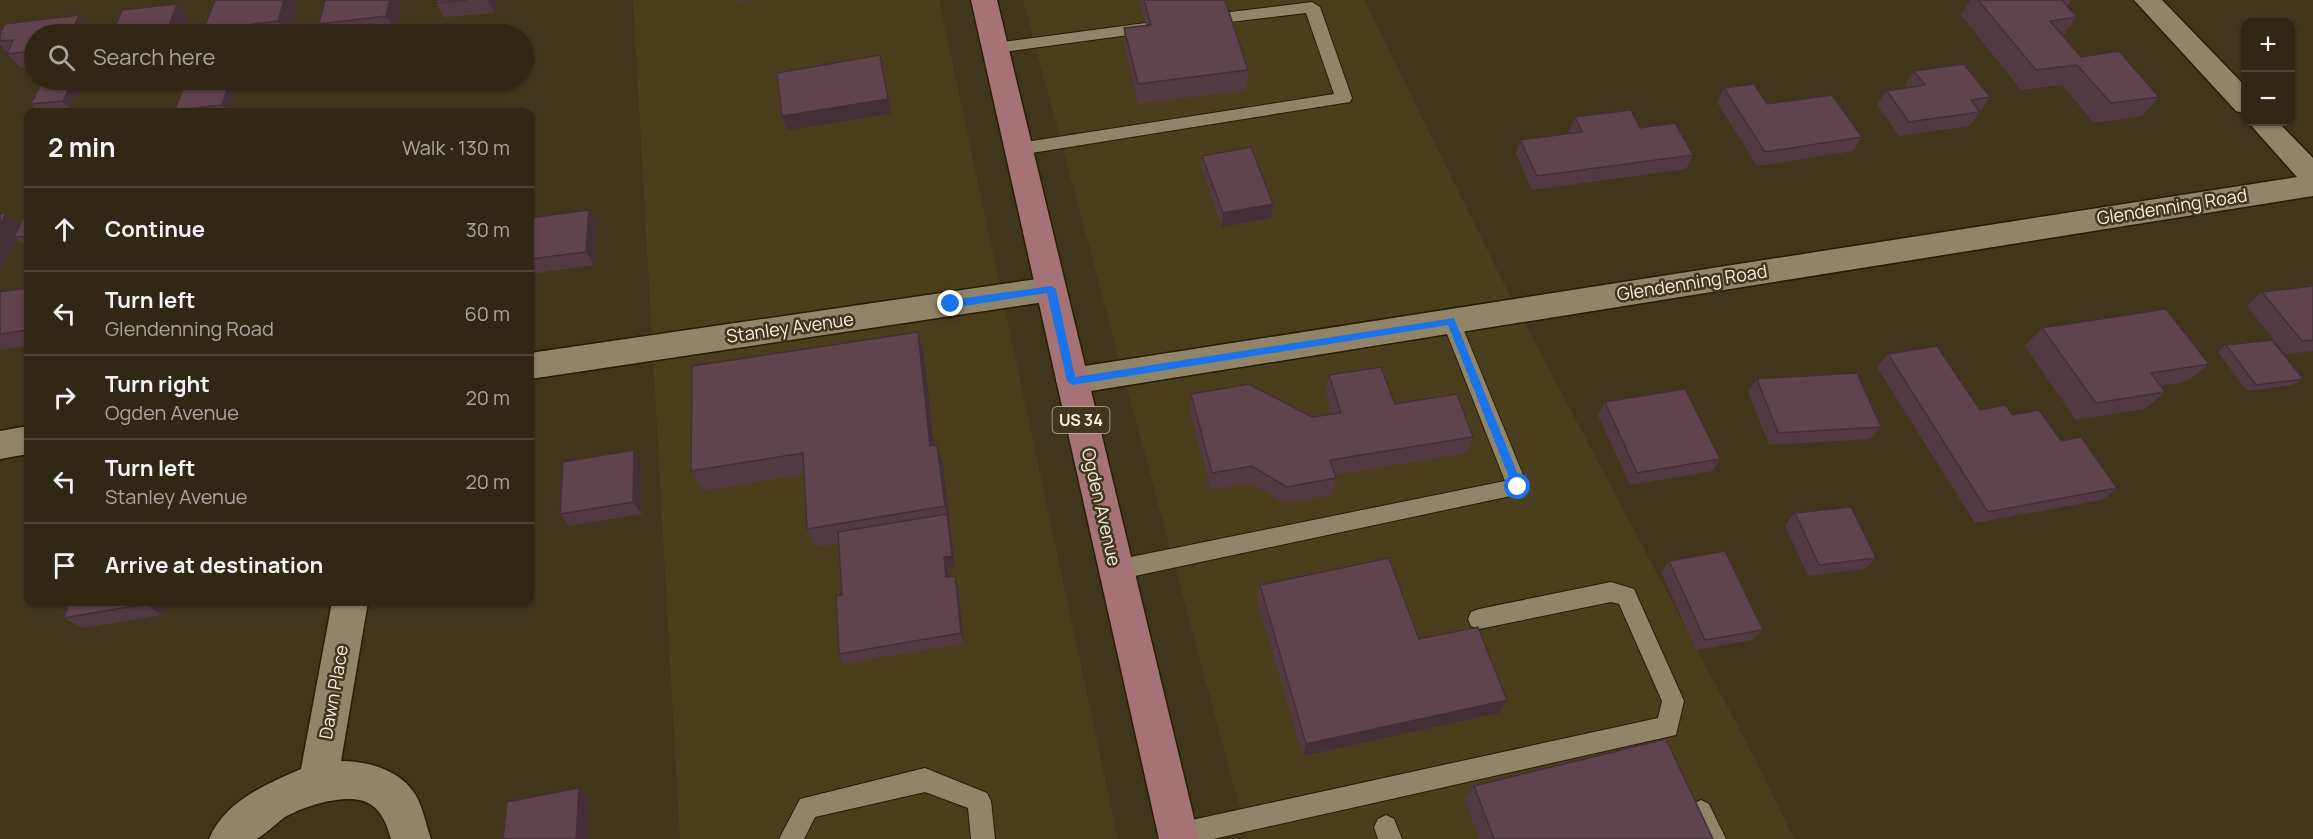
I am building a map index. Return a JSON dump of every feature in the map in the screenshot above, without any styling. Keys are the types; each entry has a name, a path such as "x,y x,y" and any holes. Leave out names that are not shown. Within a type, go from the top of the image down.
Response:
{"main road":[{"name":"Ogden Avenue","path":"984,0 1178,837"}],"street":[{"path":"2147,0 2241,99"},
{"path":"2266,126 2313,176"},
{"name":"Glendenning Road","path":"1072,381 2313,185"},
{"name":"Stanley Avenue","path":"534,365 1051,289"},
{"path":"0,444 24,441"},
{"name":"Dawn Place","path":"318,782 349,606"},
{"path":"229,839 266,804 284,795 318,782 356,780 377,786 396,800 409,820 411,839"}],"lane":[{"path":"1019,149 1344,98 1312,7 1222,18"},
{"path":"995,48 1146,28"},
{"path":"1116,570 1518,487 1451,321"},
{"path":"1178,837 1668,727 1673,701 1626,596 1611,592 1479,619"},
{"path":"791,839 808,807 926,780 979,801 983,839"},
{"path":"1701,812 1714,839"}],"shaded area":[{"path":"633,0 939,0 1118,839 680,839"},
{"path":"1023,0 1364,0 1503,282 1754,757 1794,839 1248,839"}],"building":[{"path":"215,0 284,0 278,21 252,24 206,24"},
{"path":"325,0 390,0 386,16 319,24"},
{"path":"436,0 467,0 436,3"},
{"path":"1144,0 1225,0 1248,70 1138,84 1124,28 1151,25"},
{"path":"1978,0 2062,0 2077,17 2050,21 2081,57 2119,51 2159,97 2111,103 2077,65 2036,70"},
{"path":"177,4 170,24 116,24 122,10"},
{"path":"79,15 75,24 24,24 24,52 7,54 13,40 0,41 0,34 5,24"},
{"path":"880,55 888,99 782,116 777,73"},
{"path":"1964,64 1990,97 1971,100 1980,112 1909,122 1887,91 1925,85 1914,71"},
{"path":"1754,84 1767,104 1832,95 1862,137 1765,152 1724,88"},
{"path":"38,90 68,90 63,101 31,104"},
{"path":"182,90 227,90 222,105 176,108"},
{"path":"1631,110 1640,128 1675,123 1693,155 1537,176 1520,140 1582,132 1575,117"},
{"path":"1251,147 1273,204 1223,213 1202,156"},
{"path":"589,210 586,252 534,258 534,217"},
{"path":"6,213 0,225 0,214"},
{"path":"24,217 24,236 14,237"},
{"path":"2313,286 2313,340 2302,341 2262,292"},
{"path":"24,289 24,331 0,334 0,292"},
{"path":"2166,309 2209,364 2151,373 2165,392 2096,403 2042,328"},
{"path":"918,332 930,446 937,445 945,506 807,529 803,453 691,471 692,366"},
{"path":"2272,340 2303,379 2256,385 2226,345"},
{"path":"1937,346 1980,410 2006,405 2012,415 2039,410 2061,441 2081,437 2117,488 1988,512 1888,354"},
{"path":"1381,367 1395,404 1457,394 1473,437 1330,460 1336,478 1287,487 1252,466 1212,473 1191,394 1249,384 1312,417 1341,413 1329,375"},
{"path":"1857,373 1881,427 1778,433 1757,379"},
{"path":"1685,389 1720,459 1637,473 1605,402"},
{"path":"634,450 633,502 560,514 563,462"},
{"path":"1851,507 1876,558 1819,565 1795,513"},
{"path":"947,514 952,556 944,557 946,577 955,576 961,633 839,654 836,596 842,595 838,532"},
{"path":"1725,551 1763,630 1705,640 1669,561"},
{"path":"1389,558 1419,639 1478,627 1507,700 1306,744 1260,585"},
{"path":"68,606 133,606 64,618"},
{"path":"1666,739 1713,839 1494,839 1474,786"},
{"path":"579,788 576,839 503,839 507,802"}],"route":[{"path":"951,304 1051,289 1072,381 1451,321 1518,487"}]}
